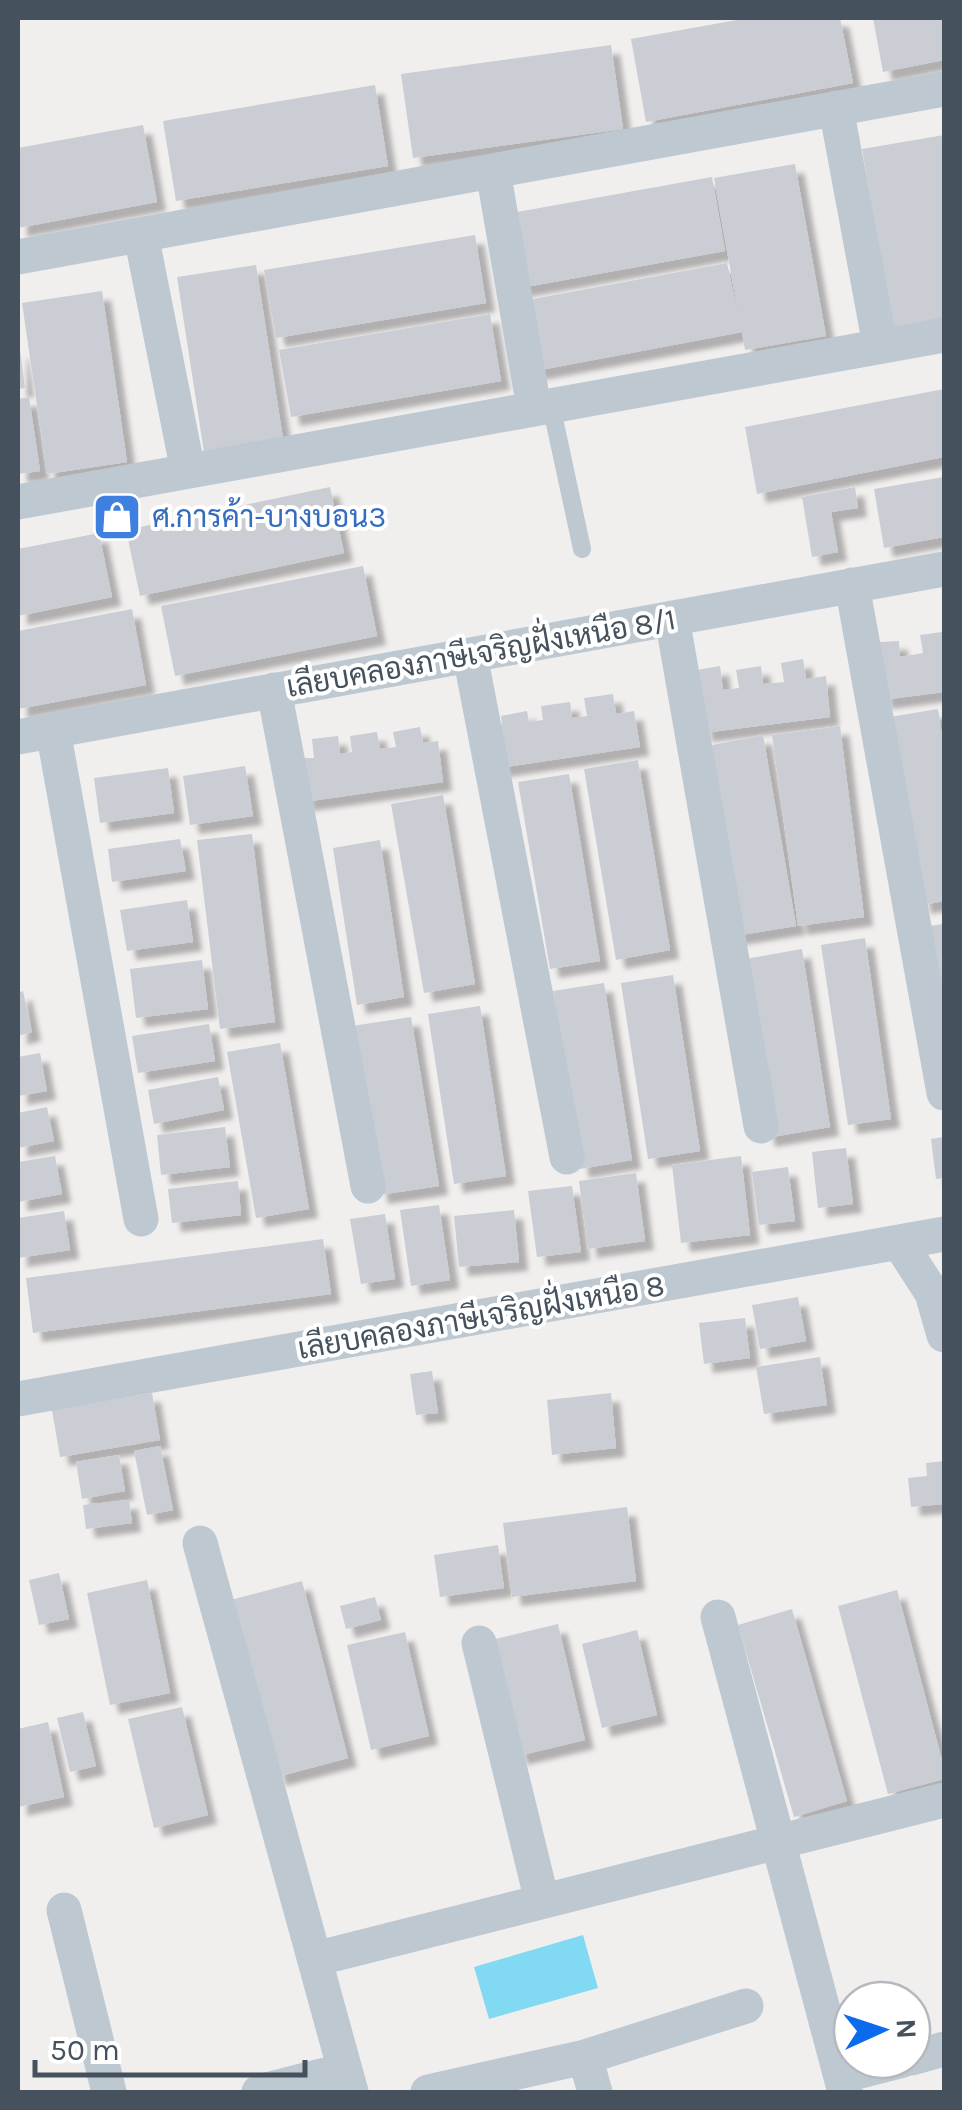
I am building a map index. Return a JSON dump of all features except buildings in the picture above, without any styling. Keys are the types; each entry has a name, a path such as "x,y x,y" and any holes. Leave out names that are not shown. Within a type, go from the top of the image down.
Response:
{"street":[{"path":"18,257 944,89"},
{"path":"836,108 880,345"},
{"path":"493,171 543,406"},
{"path":"141,235 188,471"},
{"path":"18,502 944,334"},
{"name":"เลียบคลองภาษีเจริญฝั่งเหนือ 8/1","path":"18,737 944,569"},
{"path":"852,586 944,1093"},
{"path":"672,618 761,1126"},
{"path":"470,655 566,1157"},
{"path":"274,690 368,1186"},
{"path":"52,730 142,1219"},
{"name":"เลียบคลองภาษีเจริญฝั่งเหนือ 8","path":"18,1399 944,1234"},
{"path":"900,1242 932,1293 944,1335"},
{"path":"200,1543 348,2081 259,2092"},
{"path":"718,1617 843,2084"},
{"path":"479,1643 542,1902"},
{"path":"315,1960 944,1800"},
{"path":"64,1910 109,2092"},
{"path":"428,2092 584,2057 746,2006"},
{"path":"584,2057 596,2092"}],"lane":[{"path":"543,406 582,549"}],"water":[{"path":"583,1935 598,1988 489,2019 474,1967"}],"place":[{"name":"ศ.การค้า-บางบอน3","path":"117,517"}]}
